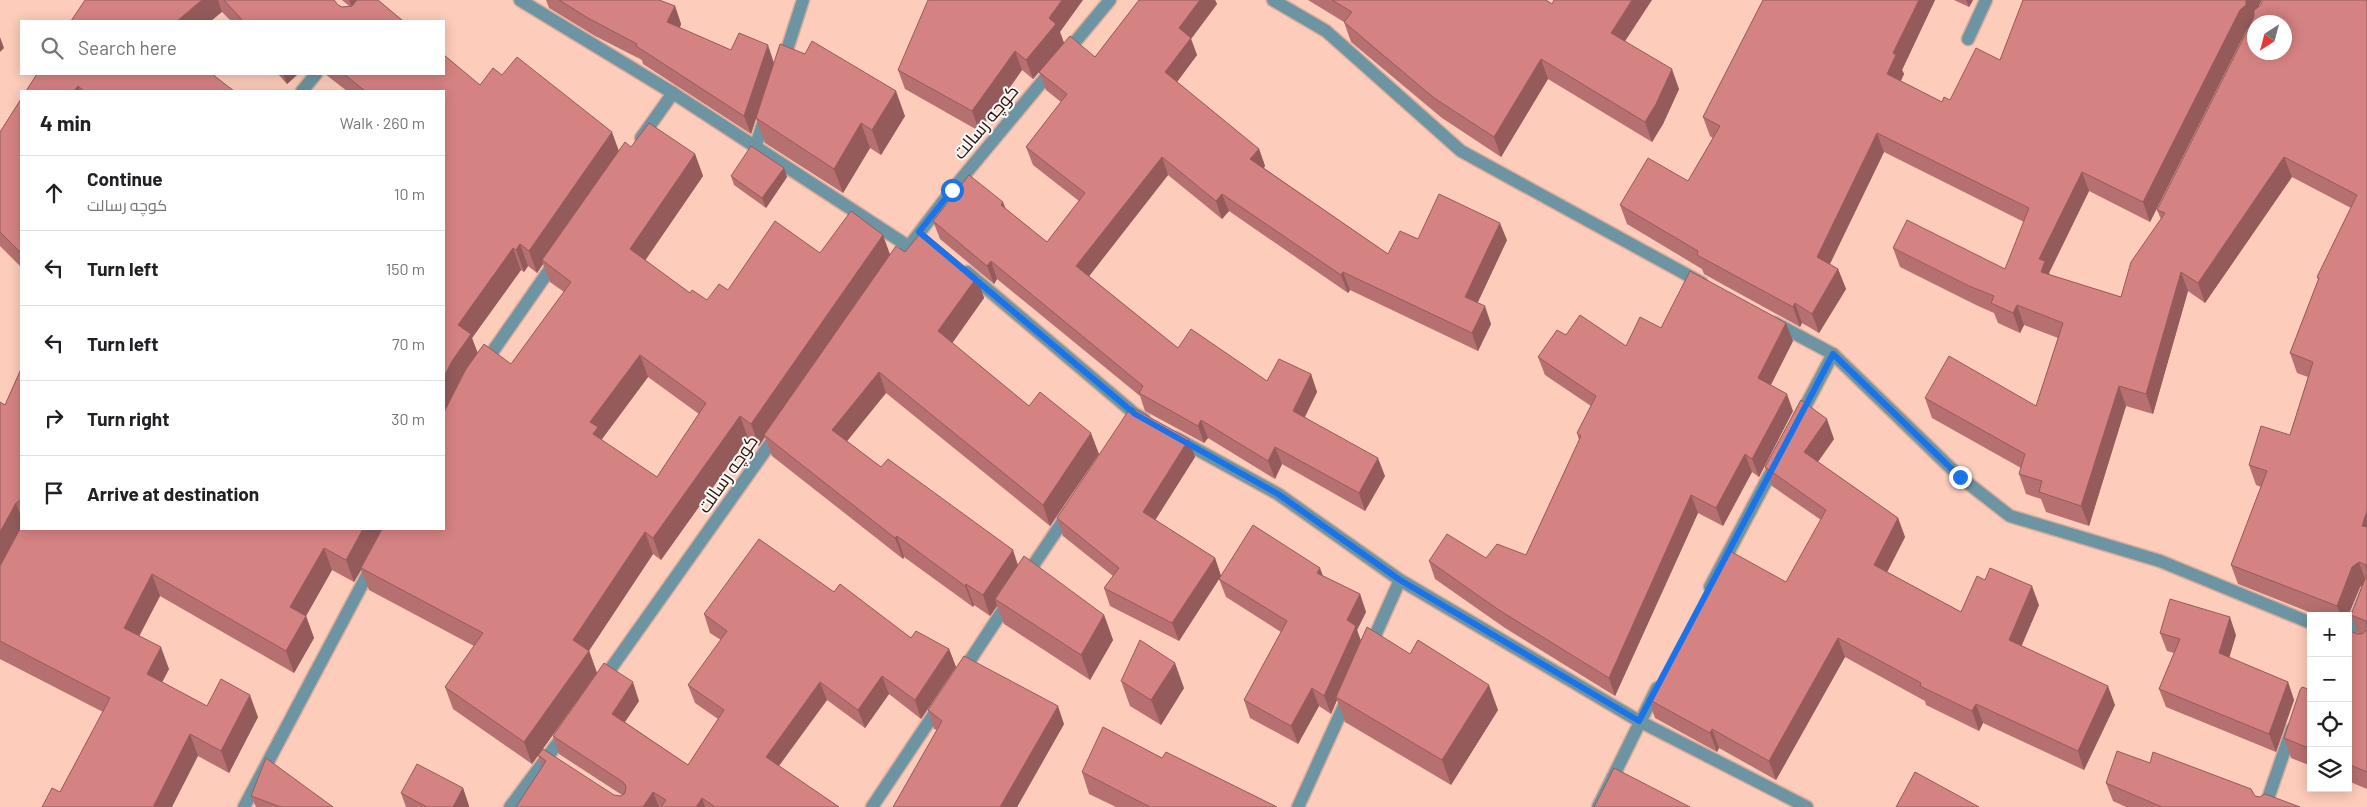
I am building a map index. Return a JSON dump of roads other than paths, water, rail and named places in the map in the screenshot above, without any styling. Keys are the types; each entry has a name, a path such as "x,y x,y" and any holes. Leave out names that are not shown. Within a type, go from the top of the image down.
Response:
{"street":[{"path":"779,74 802,0"},
{"name":"کوچه رسالت","path":"886,278 908,246 923,235 1110,0"},
{"path":"1272,0 1326,31 1461,150 1712,288"},
{"path":"1968,39 1986,0"},
{"path":"528,2 673,93 908,246"},
{"path":"303,90 315,75"},
{"path":"633,150 673,93"},
{"path":"755,148 770,102"},
{"path":"478,371 564,248"},
{"path":"956,263 1132,418 1152,424"},
{"path":"1764,316 1833,354 1960,477 2010,516 2160,561 2307,621"},
{"path":"1791,433 1833,354"},
{"name":"کوچه رسالت","path":"594,692 784,425"},
{"path":"1168,433 1278,494 1400,580 1639,721 1784,793 1807,807"},
{"path":"1704,599 1782,450"},
{"path":"872,807 1074,504"},
{"path":"244,807 378,555"},
{"path":"1363,662 1400,580"},
{"path":"2352,629 2367,590"},
{"path":"2352,641 2361,644"},
{"path":"1598,807 1662,678"},
{"path":"1298,807 1351,689"},
{"path":"2265,807 2297,715"},
{"path":"510,807 552,759 571,724"},
{"path":"1781,807 1784,793"}]}
